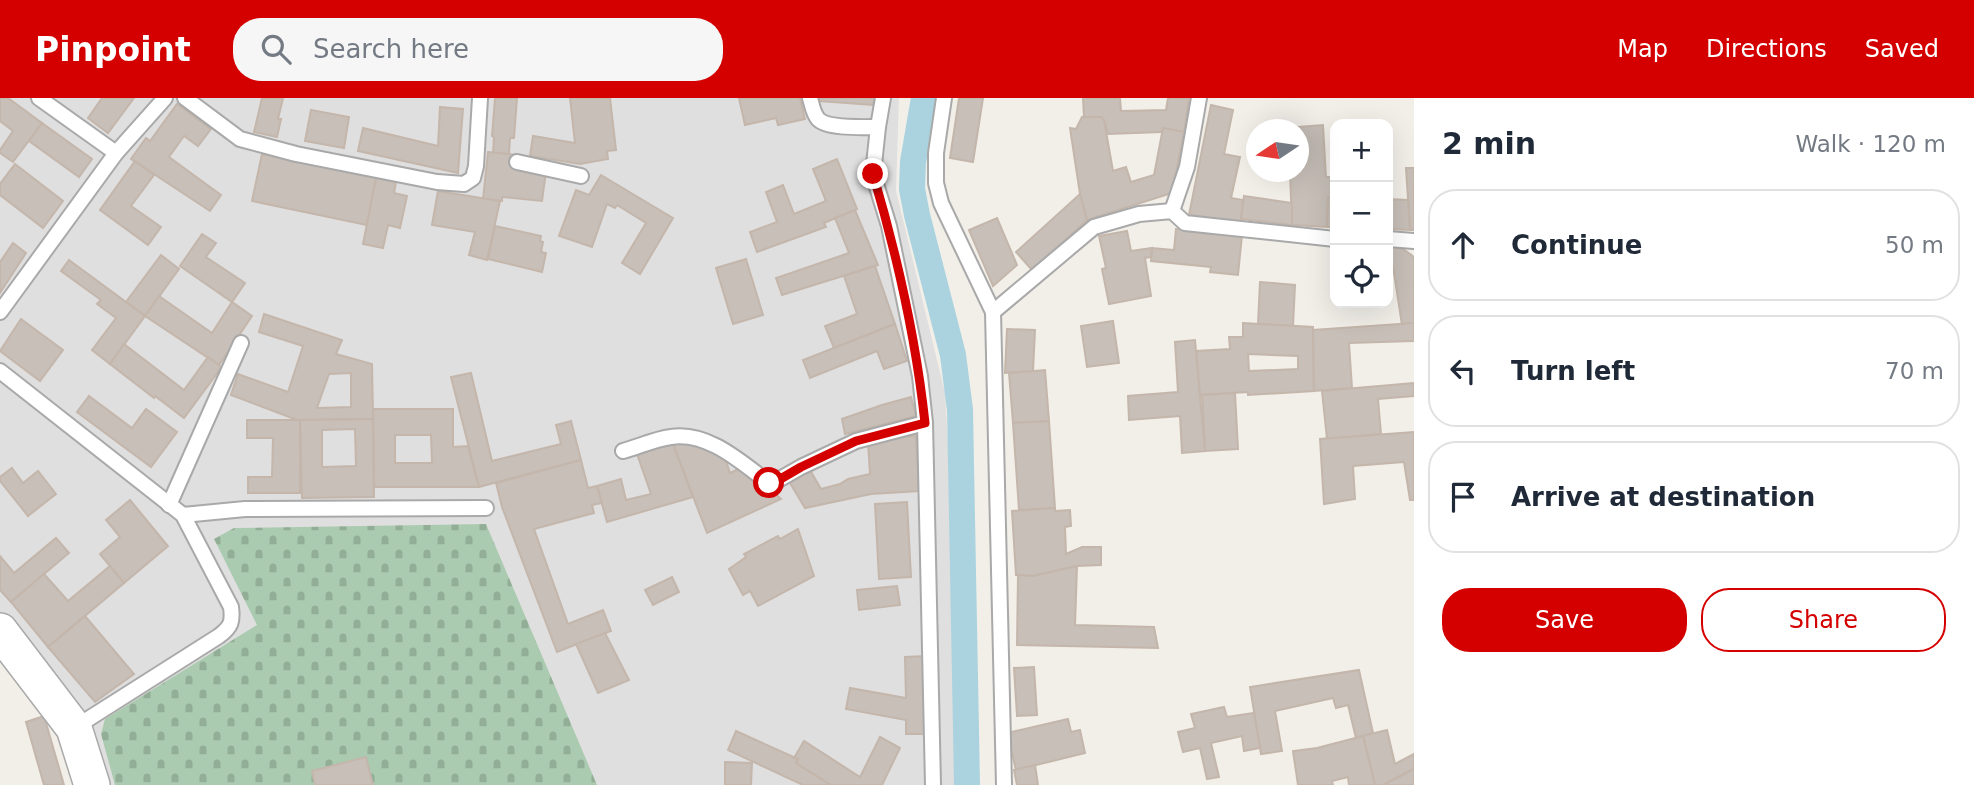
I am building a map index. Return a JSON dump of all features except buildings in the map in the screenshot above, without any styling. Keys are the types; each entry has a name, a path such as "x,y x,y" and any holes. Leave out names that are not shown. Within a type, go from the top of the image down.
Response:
{"street":[{"path":"0,631 74,727 92,785"}],"lane":[{"path":"39,98 116,153"},
{"path":"0,312 116,153 164,98"},
{"path":"185,98 240,139 296,154 437,182 464,184 473,178 482,159 480,98"},
{"path":"810,98 821,122 878,127"},
{"path":"883,98 873,174 892,240 920,376 925,423 933,785"},
{"path":"944,98 936,153 938,193 993,312 1004,785"},
{"path":"1172,211 1187,167 1199,98"},
{"path":"517,162 581,176"},
{"path":"993,312 1094,227 1139,214 1172,211 1185,223 1330,238"},
{"path":"1393,240 1414,241"},
{"path":"169,505 241,343"},
{"path":"0,372 183,515 231,607 233,620 229,628 219,636 74,727"},
{"path":"623,452 671,436 687,436 727,451 769,483 773,483 856,441 925,423"},
{"path":"183,515 245,509 486,508"}],"shaded area":[{"path":"0,98 899,98 896,191 945,393 951,494 958,785 86,785 70,733 0,639"}],"green space":[{"path":"486,524 597,785 115,785 101,734 105,719 257,625 214,539 234,528"}],"waterway":[{"path":"924,98 913,162 912,189 953,355 960,410 967,785"}],"route":[{"path":"769,483 856,441 925,423 920,376 889,226 873,174"}]}
